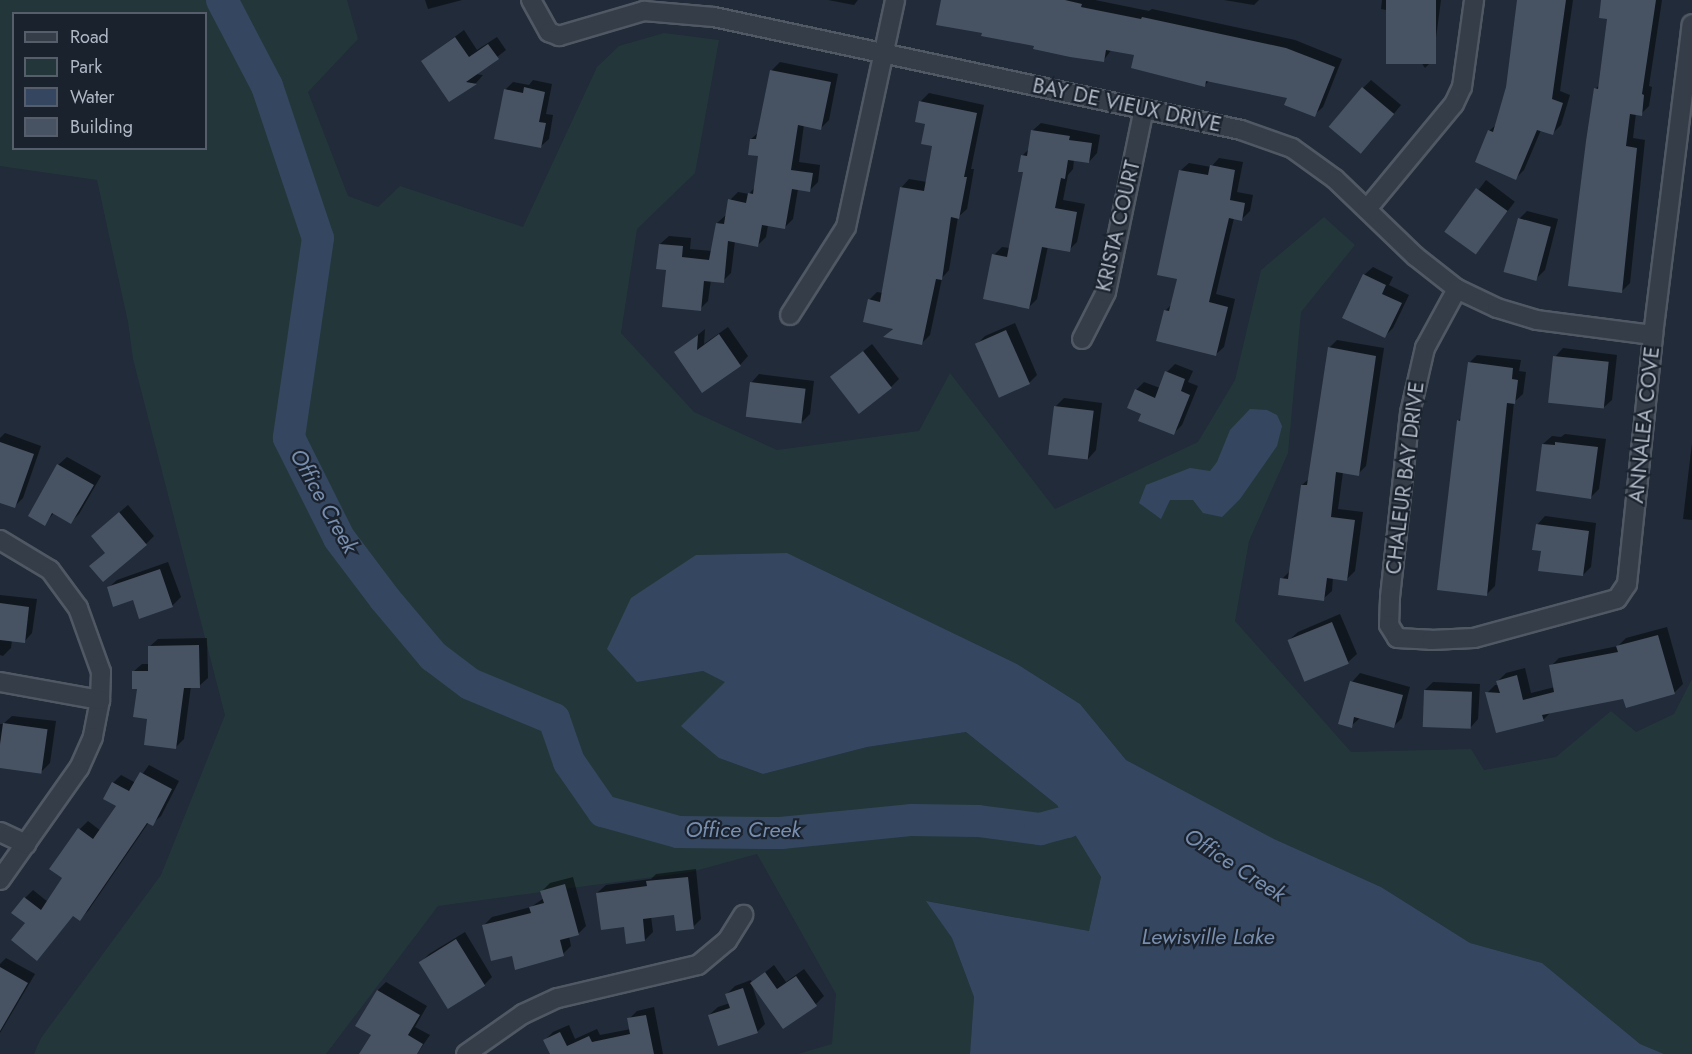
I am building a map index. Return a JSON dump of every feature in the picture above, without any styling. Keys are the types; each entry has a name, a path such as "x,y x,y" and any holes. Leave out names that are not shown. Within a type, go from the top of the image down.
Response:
{"street":[{"name":"BAY DE VIEUX DRIVE","path":"531,0 549,32 559,36 644,11 714,17 1241,130 1292,148 1335,179 1415,255 1457,289 1497,308 1537,320 1653,335"},
{"path":"790,315 846,227 895,0"},
{"path":"1367,209 1454,104 1462,87 1474,0"},
{"name":"ANNALEA COVE","path":"1397,638 1431,640 1474,638 1617,599 1627,584 1653,335 1692,24"},
{"name":"KRISTA COURT","path":"1082,339 1106,292 1144,109"},
{"name":"CHALEUR BAY DRIVE","path":"1397,638 1389,626 1390,598 1410,413 1425,348 1457,289"},
{"path":"0,540 50,570 78,608 101,672 100,700 93,737 79,768 0,880"},
{"path":"0,682 100,700"},
{"path":"0,832 26,844"},
{"path":"466,1054 487,1037 523,1014 558,998 698,965 727,941 743,915"}],"green space":[{"path":"0,0 347,0 358,39 308,92 348,196 378,207 400,186 523,227 597,67 619,46 664,33 719,40 695,173 637,229 621,333 694,412 777,450 919,431 950,373 1055,509 1198,442 1235,380 1261,270 1324,217 1355,245 1301,312 1288,453 1249,541 1235,621 1351,752 1471,749 1484,770 1556,757 1611,711 1636,732 1674,714 1692,679 1692,1054 1664,1054 1640,1044 1542,963 1470,943 1381,887 1274,839 1126,760 1080,704 1017,664 787,553 696,555 637,682 703,671 726,682 719,758 763,774 867,747 966,732 1057,805 1101,877 1089,931 927,901 952,938 974,997 970,1054 798,1054 832,1044 836,994 757,854 691,872 438,906 326,1054 34,1054 41,1038 161,875 225,715 133,359 128,322 97,180 0,166"}],"water":[{"path":"1250,409 1267,410 1277,415 1282,426 1277,446 1240,499 1222,517 1203,513 1193,500 1170,500 1161,519 1139,503 1146,485 1190,468 1210,471 1217,462 1230,430"},
{"name":"Lewisville Lake","path":"787,553 1017,664 1080,704 1126,760 1274,839 1381,887 1470,943 1542,963 1640,1044 1664,1054 970,1054 974,997 952,938 926,901 1089,931 1101,877 1057,805 966,732 867,747 763,774 719,758 681,726 725,682 703,671 637,682 607,649 631,598 696,555"}],"building":[{"path":"941,0 1065,0 1082,4 1081,7 1141,19 1142,17 1286,48 1335,67 1315,117 1284,105 1287,98 1206,81 1205,87 1131,68 1134,55 1106,50 1104,62 1070,57 1033,49 1034,46 981,36 982,33 936,25"},
{"path":"1386,0 1436,0 1436,64 1386,64"},
{"path":"1517,0 1566,0 1552,99 1563,103 1553,135 1537,130 1516,180 1475,162 1488,130 1493,132 1506,87"},
{"path":"1601,0 1656,0 1642,94 1644,95 1642,116 1630,114 1626,146 1637,148 1622,293 1568,286 1586,141 1594,88 1598,89 1607,19 1599,18"},
{"path":"455,37 469,57 488,44 499,59 466,82 477,84 449,102 421,61"},
{"path":"770,70 831,82 821,130 798,125 791,170 813,173 810,192 792,189 785,229 762,225 758,247 728,241 724,283 704,281 701,311 662,307 666,270 656,269 659,244 683,246 682,257 709,260 716,223 724,224 728,199 746,203 748,193 753,194 758,156 748,155 750,139 756,139"},
{"path":"524,87 545,92 539,122 546,123 541,148 494,139 504,89 523,93"},
{"path":"1362,87 1394,114 1361,154 1329,127"},
{"path":"919,101 977,113 964,177 967,177 959,219 951,217 942,280 936,279 922,345 883,337 893,329 863,322 868,299 880,302 900,187 924,191 932,146 921,144 925,124 915,122"},
{"path":"1031,130 1070,136 1069,140 1092,143 1089,163 1068,160 1065,179 1061,178 1055,208 1077,212 1070,252 1042,247 1029,309 983,299 992,254 1007,257 1023,172 1018,172 1021,155 1027,156"},
{"path":"1210,165 1235,170 1230,200 1245,203 1242,221 1229,218 1209,302 1228,307 1216,356 1156,341 1164,310 1169,311 1177,279 1157,275 1179,170 1208,175"},
{"path":"1476,188 1508,211 1476,255 1444,232"},
{"path":"1518,218 1551,227 1536,281 1504,272"},
{"path":"1363,274 1386,285 1382,294 1402,303 1385,338 1342,318"},
{"path":"1006,330 1030,384 999,398 975,344"},
{"path":"719,334 741,366 702,393 674,352 698,335 697,350"},
{"path":"1328,347 1376,356 1359,476 1336,472 1331,517 1355,520 1347,581 1327,578 1324,601 1278,595 1280,578 1288,579 1301,485 1307,485"},
{"path":"863,351 892,388 859,414 830,377"},
{"path":"1553,356 1609,362 1604,409 1548,403"},
{"path":"1468,362 1513,368 1512,379 1518,380 1515,404 1507,403 1487,596 1437,590 1457,420 1460,421"},
{"path":"1165,371 1185,379 1181,391 1190,395 1174,435 1138,421 1141,414 1127,408 1135,389 1155,398"},
{"path":"750,382 806,389 801,424 746,417"},
{"path":"1054,406 1094,411 1088,460 1048,455"},
{"path":"0,442 34,454 15,508 0,503"},
{"path":"1555,442 1598,447 1591,499 1536,491 1542,444 1555,445"},
{"path":"57,464 94,485 71,524 52,513 45,526 28,516"},
{"path":"119,512 147,545 103,582 89,566 105,553 91,536"},
{"path":"1536,524 1589,531 1583,576 1538,571 1541,551 1532,550"},
{"path":"160,569 173,607 139,619 133,600 113,607 107,587"},
{"path":"0,603 29,607 25,643 0,640"},
{"path":"1332,622 1349,664 1304,682 1287,640"},
{"path":"1658,635 1675,694 1626,708 1623,699 1542,715 1544,721 1496,733 1485,692 1500,693 1496,681 1517,675 1523,700 1554,692 1549,665 1618,652 1616,646"},
{"path":"199,645 200,688 184,688 176,749 144,745 147,719 133,717 137,689 132,689 132,671 148,671 148,646"},
{"path":"1350,681 1403,695 1394,728 1354,717 1352,728 1338,724"},
{"path":"1424,690 1472,692 1471,729 1423,727"},
{"path":"3,723 48,729 41,774 0,768"},
{"path":"140,772 172,789 153,826 147,823 80,921 73,916 37,961 11,940 25,923 11,913 24,897 41,910 62,878 49,869 78,828 93,839 116,806 103,799 112,782 129,791"},
{"path":"688,877 694,929 676,931 674,915 643,919 645,941 626,944 624,927 601,930 596,893 647,886 646,881"},
{"path":"565,884 579,935 560,940 564,956 515,970 512,956 491,961 482,925 531,913 529,907 544,903 540,891"},
{"path":"456,939 485,986 448,1009 419,962"},
{"path":"0,967 28,983 0,1031"},
{"path":"765,972 777,989 796,976 817,1006 783,1029 750,983"},
{"path":"743,988 758,1033 718,1046 708,1015 730,1008 725,994"},
{"path":"377,990 420,1015 408,1035 423,1044 417,1054 359,1054 371,1035 355,1026"},
{"path":"646,1015 654,1054 550,1054 543,1040 560,1032 567,1046 589,1036 592,1042 630,1034 627,1018"}],"waterway":[{"name":"Office Creek","path":"222,0 267,86 318,238 289,438 339,538 385,599 433,656 470,684 554,719 569,762 603,811 678,832 781,833 912,820 978,821 1040,829 1067,822 1103,802"}]}
